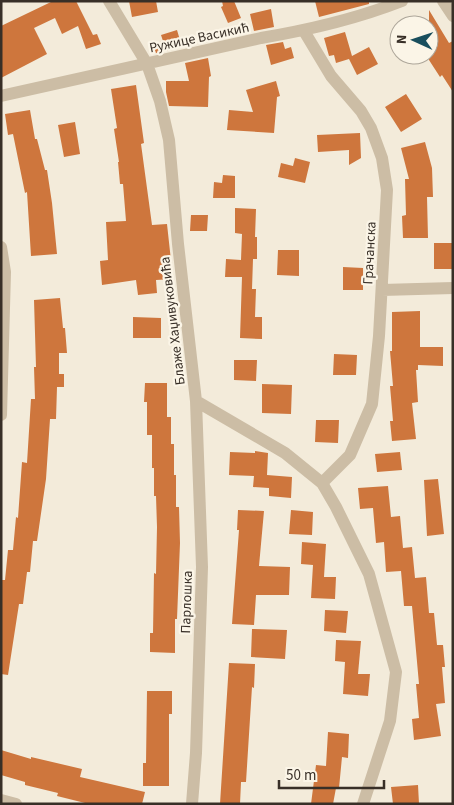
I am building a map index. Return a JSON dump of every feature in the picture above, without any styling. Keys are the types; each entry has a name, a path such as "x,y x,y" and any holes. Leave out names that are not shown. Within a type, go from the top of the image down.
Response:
{"street":[{"name":"Блаже Хаџивуковића","path":"109,1 146,64 160,101 169,140 178,244 196,401 285,453 322,484 336,507 369,574 396,672 390,721 363,804"},
{"name":"Ружице Васикић","path":"1,96 261,38 304,31 363,16 402,1"},
{"path":"443,1 453,16"},
{"name":"Грачанска","path":"304,31 331,76 361,111 371,128 382,158 387,190 382,290 372,404 350,455 322,484"},
{"path":"1,247 5,272 1,415"},
{"path":"382,290 453,288"},
{"name":"Парлошка","path":"192,804 196,753 202,567 196,401"},
{"path":"1,800 16,804"}],"building":[{"path":"53,1 76,1 93,35 97,34 101,44 86,49 78,26 62,34 55,18 34,28 47,54 1,78 1,26"},
{"path":"129,1 156,1 158,12 132,17"},
{"path":"222,1 234,1 241,18 228,23 221,7 223,6"},
{"path":"315,1 369,1 369,4 319,17"},
{"path":"271,9 274,27 254,31 250,14"},
{"path":"439,26 449,43 453,41 453,92 442,75 440,77 432,65 439,65"},
{"path":"177,30 182,47 156,53 153,44 163,41 161,35"},
{"path":"345,32 352,56 369,47 378,64 357,75 349,59 336,63 334,55 329,56 324,38"},
{"path":"283,42 285,49 291,47 294,58 271,65 266,45"},
{"path":"208,58 211,76 209,77 208,107 169,106 166,81 189,81 185,63"},
{"path":"276,81 280,96 277,97 274,133 227,130 229,110 253,112 246,90"},
{"path":"136,85 144,143 141,144 152,225 167,224 173,279 156,280 157,293 138,295 136,280 102,285 100,261 108,260 106,222 126,221 123,184 120,184 114,129 117,128 111,89"},
{"path":"406,94 422,119 401,132 385,107"},
{"path":"30,110 35,139 37,139 45,170 47,170 57,254 31,256 27,192 25,193 13,134 8,135 5,114"},
{"path":"75,122 80,154 64,157 58,125"},
{"path":"360,133 361,158 349,165 349,150 318,152 317,135"},
{"path":"425,142 432,168 433,197 427,197 428,238 403,238 402,216 406,215 405,179 409,179 401,148"},
{"path":"295,158 310,162 305,183 278,177 281,163 293,166"},
{"path":"223,175 235,176 235,198 213,198 214,182 222,183"},
{"path":"235,208 256,209 255,237 257,237 257,259 253,259 252,289 256,289 255,317 262,317 262,339 240,338 242,277 225,277 226,259 241,260 242,234 235,233"},
{"path":"191,215 208,215 207,231 190,231"},
{"path":"434,243 453,243 453,269 434,269"},
{"path":"278,250 299,250 299,276 277,275"},
{"path":"343,267 363,268 363,290 343,290"},
{"path":"60,298 67,353 59,353 59,374 64,374 64,387 57,387 56,419 50,419 46,479 37,541 33,541 30,572 27,572 23,604 19,604 8,675 1,674 1,580 5,580 8,550 13,550 16,517 18,518 22,462 27,463 31,399 35,399 34,300"},
{"path":"420,311 420,347 443,347 443,366 418,365 418,370 416,370 418,402 412,403 416,439 392,441 390,421 393,421 390,386 393,386 390,351 392,351 392,312"},
{"path":"133,317 161,318 161,338 133,338"},
{"path":"334,354 357,355 356,375 333,375"},
{"path":"234,360 257,360 256,381 234,380"},
{"path":"145,383 167,383 167,417 171,417 171,444 174,444 174,475 176,475 176,507 179,507 180,543 177,619 175,619 175,653 150,652 150,633 153,633 157,527 154,468 152,468 152,435 147,435 147,402 144,402"},
{"path":"262,384 292,385 291,414 262,413"},
{"path":"316,420 339,420 338,443 315,442"},
{"path":"255,451 268,453 267,475 292,477 291,498 269,496 269,488 253,487 254,476 229,475 230,452 255,453"},
{"path":"400,452 402,470 377,472 375,454"},
{"path":"438,479 444,534 427,536 424,480"},
{"path":"388,486 391,517 400,516 403,548 412,547 415,578 426,577 429,613 434,613 437,645 443,645 445,667 442,667 445,703 436,704 441,736 414,740 412,719 419,718 416,684 419,684 412,606 404,606 401,571 386,572 384,542 376,543 373,508 360,509 358,488"},
{"path":"238,510 264,511 259,566 290,567 289,595 256,595 254,625 232,624 239,530 237,530"},
{"path":"291,510 313,512 312,535 289,534"},
{"path":"302,542 326,544 324,577 336,577 335,599 311,598 313,565 301,564"},
{"path":"325,610 348,611 346,633 324,631"},
{"path":"252,629 287,630 285,659 251,657"},
{"path":"336,640 361,641 358,674 370,674 368,696 343,694 345,662 335,661"},
{"path":"229,663 255,664 246,782 241,782 240,804 220,804"},
{"path":"147,691 172,691 172,714 169,714 169,786 143,786 143,763 146,763"},
{"path":"328,732 349,734 348,758 342,757 339,788 336,788 333,804 311,804 316,765 326,766"},
{"path":"1,750 31,759 31,757 82,769 80,777 145,792 142,804 89,804 57,796 58,793 25,785 25,782 1,775"},
{"path":"418,785 419,804 393,804 391,787"}]}
